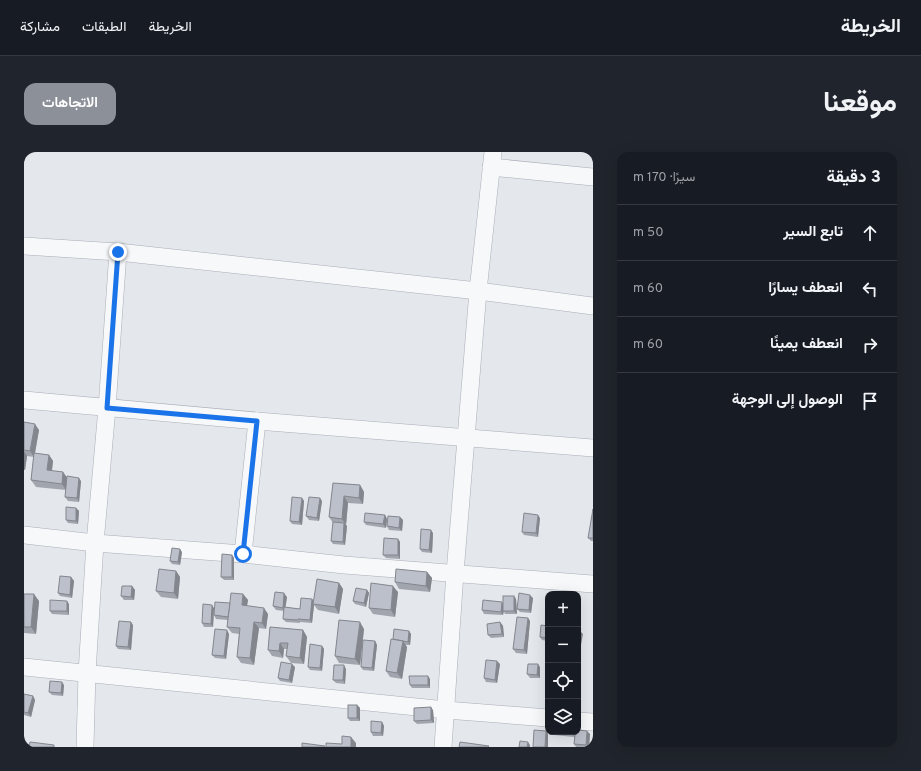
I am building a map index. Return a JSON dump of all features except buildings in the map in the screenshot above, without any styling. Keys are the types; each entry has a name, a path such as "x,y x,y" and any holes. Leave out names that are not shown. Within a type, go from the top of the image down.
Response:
{"street":[{"path":"443,747 455,573 478,290 492,159 593,176"},
{"path":"24,246 118,252 478,290 593,306"},
{"path":"85,747 87,673 95,543 107,408 118,252"},
{"path":"24,400 257,421 593,448"},
{"path":"243,554 257,421"},
{"path":"24,535 95,543 243,554 344,565 593,584"},
{"path":"24,667 446,710 545,718"},
{"path":"581,721 593,722"}],"route":[{"path":"118,252 107,408 257,421 243,554"}]}
